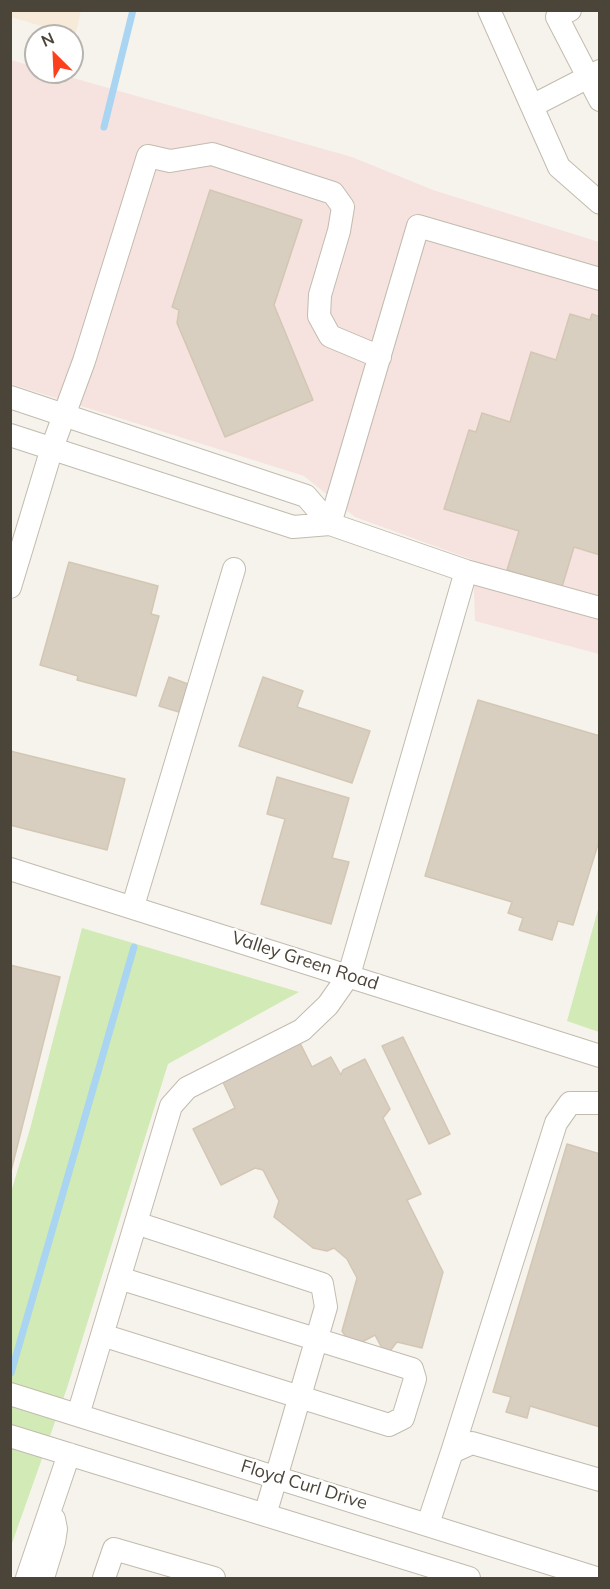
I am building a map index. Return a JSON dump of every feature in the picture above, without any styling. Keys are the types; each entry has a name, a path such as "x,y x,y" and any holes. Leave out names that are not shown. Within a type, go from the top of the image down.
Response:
{"street":[{"path":"489,10 559,167 600,203"},
{"path":"560,13 593,74 600,100"},
{"path":"532,106 593,74"},
{"path":"10,587 52,448 148,156 170,161 212,154 333,193 342,207 339,231 320,295 319,316 330,336 380,357"},
{"path":"330,524 418,226 600,279"},
{"path":"10,397 306,496 330,524"},
{"path":"10,435 293,527 330,524 466,571 600,608"},
{"path":"133,906 234,569"},
{"path":"78,1415 171,1106 187,1088 302,1030 328,1005 349,975 466,571"},
{"name":"Valley Green Road","path":"10,869 133,906 600,1056"},
{"path":"428,1524 556,1123 570,1104 600,1103"},
{"path":"136,1223 322,1284 326,1307 265,1515"},
{"path":"102,1335 389,1425 403,1418 415,1379 412,1369 119,1278"},
{"name":"Floyd Curl Drive","path":"10,1394 596,1578"},
{"path":"10,1436 469,1578"},
{"path":"452,1452 472,1443 600,1480"},
{"path":"27,1578 69,1454"},
{"path":"43,1578 50,1562 56,1529 51,1512"},
{"path":"104,1578 114,1549 214,1578"}],"shaded area":[{"path":"11,10 81,11 78,24 35,24 11,17"},
{"path":"10,60 24,64 24,84 84,84 84,81 352,157 433,190 599,242 599,654 475,621 473,560 355,517 304,476 11,384"}],"green space":[{"path":"599,906 599,1032 567,1021"},
{"path":"82,928 299,992 168,1064 67,1388 11,1546 11,1192 30,1129"}],"building":[{"path":"210,190 302,220 274,305 313,400 225,437 177,323 179,310 172,307"},
{"path":"570,314 590,320 592,314 600,317 600,555 574,547 562,587 507,570 519,531 444,509 469,430 476,432 482,413 510,422 531,352 556,360"},
{"path":"69,562 158,586 151,614 159,616 136,696 77,680 78,676 40,665"},
{"path":"169,677 188,684 179,712 159,706"},
{"path":"263,677 303,691 297,707 370,731 352,783 239,746"},
{"path":"478,700 600,736 600,838 573,925 558,921 552,940 519,930 523,918 508,913 512,902 425,876"},
{"path":"10,751 125,779 107,850 10,825"},
{"path":"277,777 349,798 332,858 349,862 331,924 261,904 285,819 267,814"},
{"path":"10,965 60,977 10,1175"},
{"path":"403,1037 450,1134 429,1144 382,1046"},
{"path":"299,1041 312,1067 331,1057 341,1075 343,1070 365,1059 390,1109 383,1118 421,1194 407,1200 443,1272 422,1348 397,1342 386,1356 375,1335 362,1342 346,1337 342,1331 357,1278 347,1259 334,1248 327,1251 313,1248 274,1217 279,1201 263,1170 255,1168 221,1185 193,1129 235,1108 222,1080"},
{"path":"567,1144 600,1154 600,1427 530,1406 527,1418 506,1412 511,1397 493,1392"}],"waterway":[{"path":"104,127 133,10"},
{"path":"11,1373 134,947"}]}
